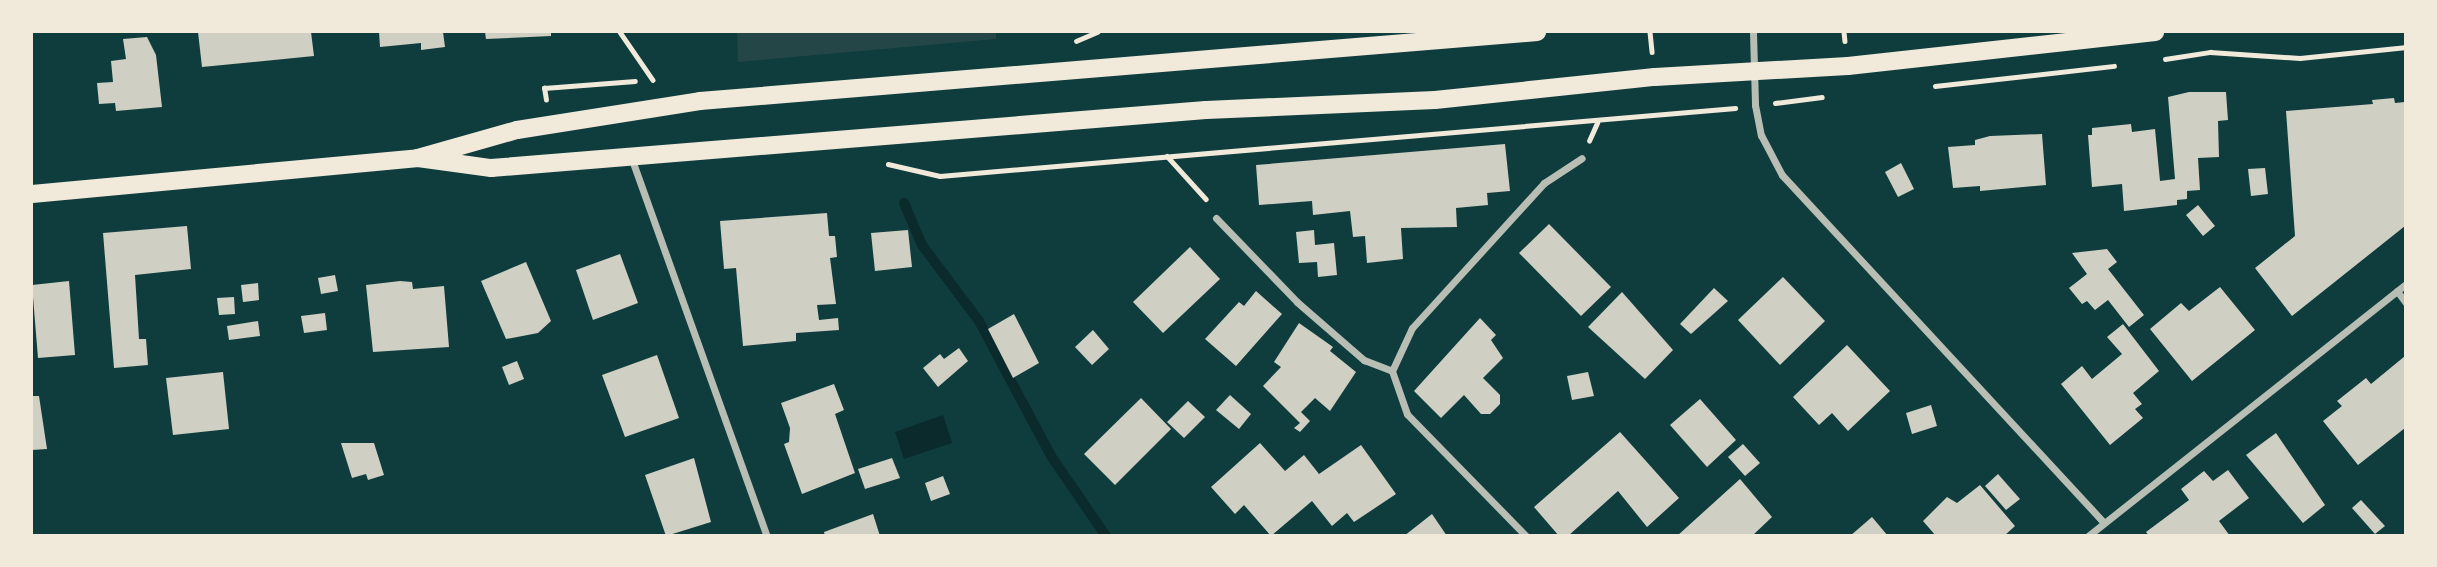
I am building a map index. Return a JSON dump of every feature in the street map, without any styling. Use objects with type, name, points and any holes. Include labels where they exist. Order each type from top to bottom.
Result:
[{"type":"main road","points":[[32,194],[418,158],[517,130],[700,101],[1538,32]]},
{"type":"main road","points":[[418,158],[491,168],[1194,111],[1435,100],[1655,77],[1756,73],[2155,32]]},
{"type":"street","points":[[1753,32],[1761,135],[1782,175],[2104,523]]},
{"type":"street","points":[[631,156],[767,536]]},
{"type":"street","points":[[1526,536],[1407,414],[1392,371],[1412,328],[1544,183],[1582,158]]},
{"type":"street","points":[[1216,219],[1306,310],[1364,360],[1392,371]]},
{"type":"street","points":[[2088,536],[2406,284]]},
{"type":"street","points":[[2397,291],[2406,303]]},
{"type":"path","points":[[544,88],[653,80],[620,32]]},
{"type":"path","points":[[2154,60],[2210,52],[2300,58],[2406,47]]},
{"type":"path","points":[[1933,87],[2127,65]]},
{"type":"path","points":[[886,163],[940,176],[1571,119],[1597,123],[1685,113]]},
{"type":"path","points":[[1166,156],[1215,208],[1216,219]]},
{"type":"shaded area","points":[[737,32],[996,32],[996,39],[738,62]]},
{"type":"shaded area","points":[[943,415],[952,443],[904,459],[895,432]]},
{"type":"building","points":[[198,32],[311,32],[314,56],[202,67]]},
{"type":"building","points":[[379,32],[443,32],[445,47],[421,50],[421,43],[380,47]]},
{"type":"building","points":[[485,32],[551,32],[551,36],[486,39]]},
{"type":"building","points":[[147,37],[156,55],[162,107],[116,111],[115,103],[99,104],[97,83],[113,82],[111,61],[126,59],[123,39]]},
{"type":"building","points":[[2189,92],[2226,92],[2228,120],[2218,121],[2219,157],[2198,158],[2200,190],[2187,191],[2187,199],[2177,200],[2177,205],[2124,211],[2122,184],[2092,187],[2088,135],[2092,135],[2092,128],[2131,124],[2132,132],[2155,129],[2160,181],[2175,179],[2168,97]]},
{"type":"building","points":[[2394,98],[2395,103],[2405,102],[2405,226],[2292,316],[2255,268],[2295,236],[2286,111],[2373,104],[2372,100]]},
{"type":"building","points":[[2042,134],[2046,185],[1980,191],[1980,186],[1953,188],[1948,147],[1975,145],[1975,140],[1990,136]]},
{"type":"building","points":[[1505,144],[1510,191],[1487,193],[1488,205],[1456,208],[1457,227],[1401,228],[1403,259],[1367,263],[1365,236],[1353,237],[1350,211],[1313,215],[1312,201],[1259,205],[1256,165]]},
{"type":"building","points":[[1901,163],[1914,189],[1898,197],[1885,172]]},
{"type":"building","points":[[2265,168],[2268,194],[2251,196],[2248,169]]},
{"type":"building","points":[[2198,205],[2215,226],[2203,236],[2186,215]]},
{"type":"building","points":[[827,213],[829,236],[835,236],[837,257],[830,258],[836,304],[817,305],[819,320],[838,318],[839,330],[796,333],[796,341],[743,346],[736,268],[724,269],[720,221]]},
{"type":"building","points":[[1549,224],[1611,287],[1581,316],[1519,253]]},
{"type":"building","points":[[187,226],[191,269],[135,275],[139,339],[146,339],[148,365],[114,368],[103,233]]},
{"type":"building","points":[[908,230],[912,267],[875,271],[871,233]]},
{"type":"building","points":[[1314,230],[1315,245],[1334,243],[1337,275],[1318,277],[1317,262],[1299,263],[1296,232]]},
{"type":"building","points":[[1190,247],[1220,279],[1163,333],[1133,302]]},
{"type":"building","points":[[2107,249],[2117,262],[2108,269],[2144,315],[2129,327],[2108,300],[2095,310],[2087,301],[2082,304],[2069,288],[2087,274],[2072,253]]},
{"type":"building","points":[[620,254],[638,303],[593,320],[576,270]]},
{"type":"building","points":[[526,262],[551,321],[538,333],[506,339],[481,281]]},
{"type":"building","points":[[335,275],[338,291],[321,294],[318,278]]},
{"type":"building","points":[[1783,277],[1825,321],[1780,365],[1738,320]]},
{"type":"building","points":[[69,281],[75,355],[38,358],[32,285]]},
{"type":"building","points":[[412,282],[413,289],[444,286],[449,347],[373,352],[366,285]]},
{"type":"building","points":[[258,283],[259,300],[243,302],[241,285]]},
{"type":"building","points":[[2220,287],[2255,330],[2192,381],[2150,329],[2181,303],[2189,311]]},
{"type":"building","points":[[1714,288],[1728,301],[1691,334],[1680,324]]},
{"type":"building","points":[[1256,291],[1282,314],[1236,366],[1205,339],[1239,302],[1244,306]]},
{"type":"building","points":[[1622,292],[1673,350],[1645,379],[1588,327]]},
{"type":"building","points":[[234,297],[235,314],[219,315],[217,298]]},
{"type":"building","points":[[325,313],[327,330],[304,333],[301,316]]},
{"type":"building","points":[[1014,314],[1039,363],[1013,378],[988,329]]},
{"type":"building","points":[[1480,318],[1496,335],[1491,340],[1503,358],[1483,378],[1500,395],[1500,404],[1490,414],[1481,414],[1464,395],[1441,418],[1414,391]]},
{"type":"building","points":[[258,321],[260,336],[229,340],[227,326]]},
{"type":"building","points":[[1299,323],[1333,347],[1330,351],[1356,372],[1330,411],[1315,398],[1301,412],[1310,421],[1300,432],[1294,428],[1300,423],[1263,386],[1281,367],[1274,362]]},
{"type":"building","points":[[2123,324],[2159,371],[2133,393],[2142,404],[2135,409],[2143,418],[2110,445],[2061,384],[2082,366],[2092,379],[2122,354],[2107,337]]},
{"type":"building","points":[[1093,330],[1109,349],[1092,365],[1075,347]]},
{"type":"building","points":[[1847,345],[1890,391],[1848,431],[1832,413],[1819,425],[1793,397]]},
{"type":"building","points":[[959,348],[968,361],[938,387],[923,368],[940,354],[944,359]]},
{"type":"building","points":[[657,355],[679,418],[625,437],[602,375]]},
{"type":"building","points":[[2405,356],[2405,428],[2358,465],[2323,421],[2342,406],[2337,401],[2366,378],[2371,384]]},
{"type":"building","points":[[517,361],[524,379],[509,385],[502,367]]},
{"type":"building","points":[[223,372],[229,429],[173,435],[166,378]]},
{"type":"building","points":[[1588,372],[1594,396],[1572,400],[1567,376]]},
{"type":"building","points":[[834,384],[844,410],[835,414],[855,473],[802,494],[784,444],[789,442],[790,428],[781,403]]},
{"type":"building","points":[[1230,395],[1251,414],[1239,429],[1216,410]]},
{"type":"building","points":[[32,396],[39,396],[47,449],[32,450]]},
{"type":"building","points":[[1141,398],[1171,429],[1115,485],[1084,454]]},
{"type":"building","points":[[1700,399],[1736,440],[1707,467],[1670,425]]},
{"type":"building","points":[[1188,401],[1205,417],[1184,438],[1167,422]]},
{"type":"building","points":[[1931,405],[1937,426],[1912,434],[1906,413]]},
{"type":"building","points":[[1620,432],[1679,498],[1647,527],[1618,491],[1568,536],[1559,536],[1534,507]]},
{"type":"building","points":[[2276,433],[2325,505],[2303,523],[2246,455]]},
{"type":"building","points":[[341,443],[374,443],[384,475],[368,480],[366,474],[352,478]]},
{"type":"building","points":[[1260,443],[1285,471],[1304,455],[1319,474],[1361,445],[1396,494],[1354,522],[1347,513],[1332,526],[1312,501],[1271,536],[1244,505],[1235,514],[1211,487]]},
{"type":"building","points":[[1743,444],[1760,463],[1745,476],[1728,457]]},
{"type":"building","points":[[694,458],[711,522],[666,536],[645,475]]},
{"type":"building","points":[[892,458],[900,478],[865,489],[858,469]]},
{"type":"building","points":[[2228,470],[2249,498],[2219,521],[2230,536],[2149,536],[2146,532],[2189,500],[2181,489],[2204,471],[2213,481]]},
{"type":"building","points":[[1998,474],[2020,499],[2006,510],[1985,486]]},
{"type":"building","points":[[943,476],[950,494],[931,501],[925,483]]},
{"type":"building","points":[[1740,479],[1772,517],[1752,536],[1677,536]]},
{"type":"building","points":[[1980,485],[2015,526],[2004,536],[1936,536],[1923,521],[1947,497],[1957,503]]},
{"type":"building","points":[[2361,500],[2385,526],[2375,534],[2352,508]]},
{"type":"building","points":[[873,514],[880,536],[825,536],[824,532]]},
{"type":"building","points":[[1432,514],[1447,536],[1404,536]]},
{"type":"building","points":[[1872,517],[1888,536],[1850,536]]},
{"type":"waterway","points":[[904,203],[922,245],[979,321],[1051,456],[1106,536]]}]
